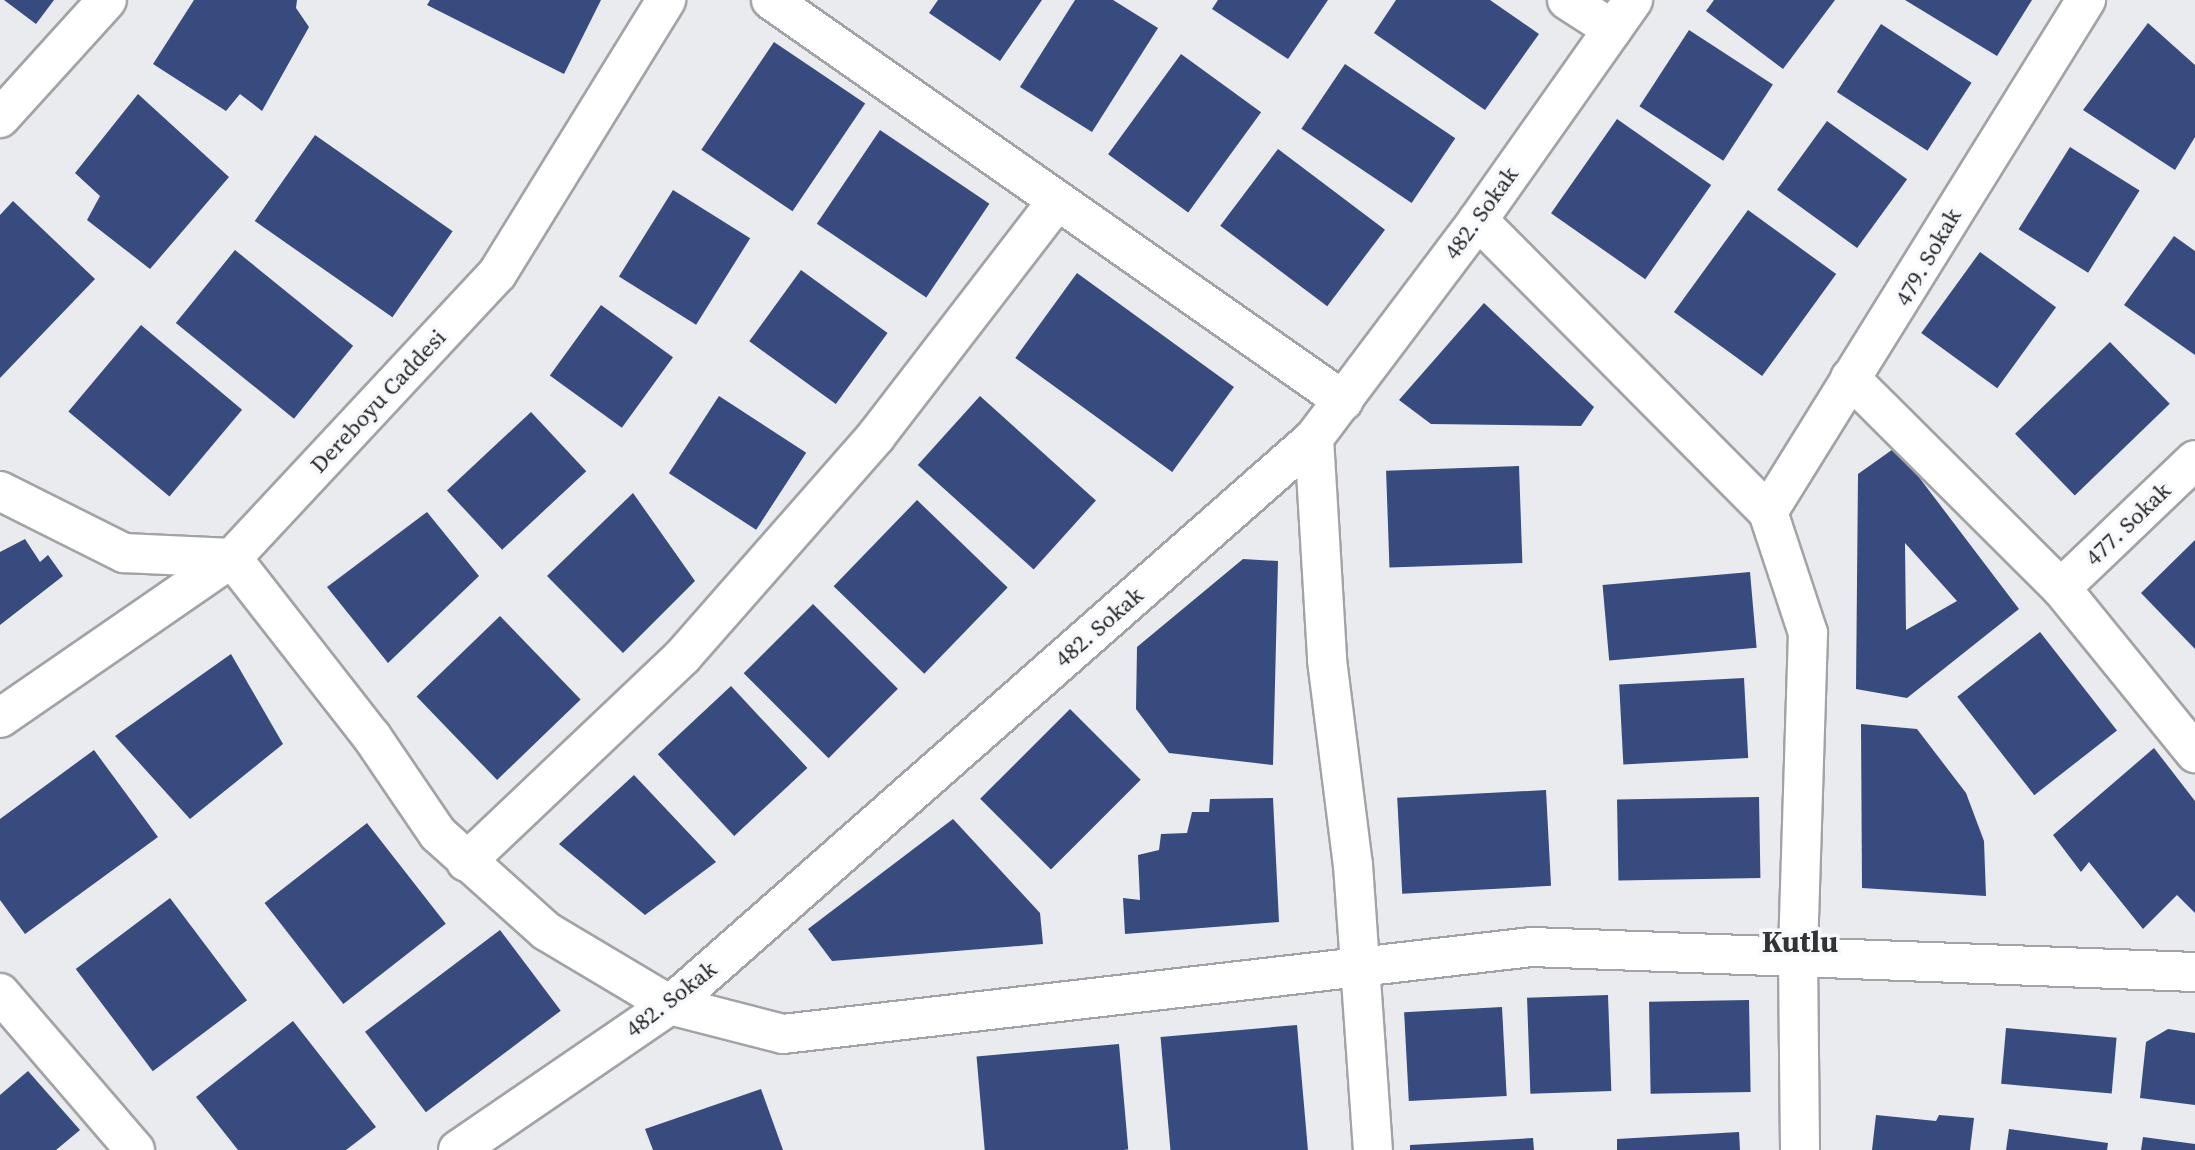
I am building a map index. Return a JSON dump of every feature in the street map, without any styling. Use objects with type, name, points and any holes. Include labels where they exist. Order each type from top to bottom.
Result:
[{"type":"street","points":[[0,118],[107,0]]},
{"type":"street","name":"Dereboyu Caddesi","points":[[0,718],[232,558],[497,274],[666,0]]},
{"type":"street","points":[[771,0],[1344,401]]},
{"type":"street","points":[[1567,0],[1622,15]]},
{"type":"street","name":"479. Sokak","points":[[1768,512],[1850,378],[1901,304],[2086,0]]},
{"type":"street","name":"482. Sokak","points":[[458,1150],[670,1005],[1314,438],[1478,220],[1622,15]]},
{"type":"street","points":[[466,862],[692,646],[876,436],[1057,201]]},
{"type":"street","points":[[1478,220],[1768,512],[1808,633],[1798,957],[1800,1150]]},
{"type":"street","points":[[1850,378],[2061,588],[2195,753]]},
{"type":"street","points":[[1314,438],[1327,660],[1353,865],[1373,1150]]},
{"type":"street","name":"477. Sokak","points":[[2061,588],[2195,460]]},
{"type":"street","points":[[0,491],[124,553],[232,558],[372,737],[439,834],[466,862],[546,931],[670,1005],[783,1034],[1532,947],[2195,972]]},
{"type":"street","points":[[0,993],[135,1150]]},
{"type":"building","points":[[4,0],[54,0],[36,24]]},
{"type":"building","points":[[194,0],[297,0],[296,8],[309,27],[262,111],[240,94],[226,111],[153,64]]},
{"type":"building","points":[[430,0],[601,0],[564,74],[427,5]]},
{"type":"building","points":[[938,0],[1042,0],[1000,61],[929,13]]},
{"type":"building","points":[[1075,0],[1113,0],[1158,28],[1092,132],[1020,87]]},
{"type":"building","points":[[1218,0],[1328,0],[1288,59],[1212,9]]},
{"type":"building","points":[[1396,0],[1490,0],[1539,34],[1485,110],[1374,33]]},
{"type":"building","points":[[1714,0],[1835,0],[1783,69],[1706,11]]},
{"type":"building","points":[[1905,0],[2032,0],[1997,56]]},
{"type":"building","points":[[2148,23],[2195,65],[2195,137],[2175,170],[2083,110]]},
{"type":"building","points":[[1881,24],[1972,83],[1927,151],[1837,92]]},
{"type":"building","points":[[1689,30],[1773,84],[1723,161],[1639,106]]},
{"type":"building","points":[[774,42],[865,104],[792,211],[701,150]]},
{"type":"building","points":[[1181,54],[1261,112],[1188,213],[1108,154]]},
{"type":"building","points":[[1345,64],[1455,138],[1412,203],[1301,129]]},
{"type":"building","points":[[138,94],[229,177],[150,269],[87,220],[100,196],[75,173]]},
{"type":"building","points":[[1617,119],[1711,185],[1645,279],[1551,213]]},
{"type":"building","points":[[1827,121],[1907,179],[1857,248],[1777,190]]},
{"type":"building","points":[[880,130],[989,204],[926,297],[817,224]]},
{"type":"building","points":[[315,135],[453,231],[392,317],[255,221]]},
{"type":"building","points":[[2070,147],[2140,190],[2088,273],[2019,229]]},
{"type":"building","points":[[1278,149],[1385,230],[1327,306],[1220,226]]},
{"type":"building","points":[[673,190],[750,238],[696,325],[619,277]]},
{"type":"building","points":[[13,201],[95,279],[0,378],[0,215]]},
{"type":"building","points":[[1748,210],[1836,274],[1762,376],[1674,312]]},
{"type":"building","points":[[2174,236],[2195,251],[2195,355],[2124,305]]},
{"type":"building","points":[[235,250],[353,346],[294,419],[176,323]]},
{"type":"building","points":[[1980,252],[2056,307],[1997,388],[1921,333]]},
{"type":"building","points":[[801,270],[888,333],[836,404],[749,341]]},
{"type":"building","points":[[1077,273],[1234,387],[1172,472],[1015,358]]},
{"type":"building","points":[[1484,303],[1594,407],[1581,426],[1431,424],[1399,400]]},
{"type":"building","points":[[601,305],[673,357],[622,428],[550,375]]},
{"type":"building","points":[[141,325],[242,410],[169,496],[68,412]]},
{"type":"building","points":[[2110,342],[2170,404],[2075,496],[2015,434]]},
{"type":"building","points":[[719,396],[806,453],[756,530],[669,473]]},
{"type":"building","points":[[980,396],[1096,500],[1034,569],[918,465]]},
{"type":"building","points":[[531,412],[586,471],[502,550],[447,490]]},
{"type":"building","points":[[1896,447],[2019,609],[1907,698],[1856,689],[1858,474]],"holes":[[[1905,543],[1957,601],[1906,630]]]},
{"type":"building","points":[[1519,466],[1522,563],[1389,568],[1386,471]]},
{"type":"building","points":[[633,493],[695,581],[623,653],[547,576]]},
{"type":"building","points":[[917,500],[1008,588],[924,674],[834,586]]},
{"type":"building","points":[[427,512],[479,576],[388,663],[327,587]]},
{"type":"building","points":[[25,539],[40,562],[48,555],[63,576],[0,625],[0,552]]},
{"type":"building","points":[[2195,540],[2195,649],[2141,593]]},
{"type":"building","points":[[1243,559],[1278,561],[1273,765],[1169,753],[1136,709],[1137,647]]},
{"type":"building","points":[[1750,572],[1757,648],[1609,661],[1603,585]]},
{"type":"building","points":[[813,604],[898,689],[829,758],[744,673]]},
{"type":"building","points":[[500,616],[581,699],[497,780],[417,697]]},
{"type":"building","points":[[2040,632],[2117,731],[2034,795],[1957,697]]},
{"type":"building","points":[[231,654],[283,744],[190,819],[115,736]]},
{"type":"building","points":[[1744,678],[1748,758],[1623,764],[1619,685]]},
{"type":"building","points":[[731,686],[807,768],[734,836],[658,754]]},
{"type":"building","points":[[1070,709],[1141,780],[1051,870],[980,799]]},
{"type":"building","points":[[1861,724],[1917,729],[1966,793],[1984,841],[1986,896],[1862,888]]},
{"type":"building","points":[[2154,748],[2195,801],[2195,913],[2177,895],[2143,929],[2089,862],[2081,872],[2053,835]]},
{"type":"building","points":[[94,750],[158,837],[25,934],[0,900],[0,819]]},
{"type":"building","points":[[634,775],[716,862],[645,915],[559,844]]},
{"type":"building","points":[[1546,790],[1551,886],[1402,894],[1397,798]]},
{"type":"building","points":[[1759,797],[1760,878],[1618,880],[1617,799]]},
{"type":"building","points":[[1273,798],[1279,922],[1125,934],[1123,898],[1140,900],[1138,855],[1159,850],[1161,834],[1187,833],[1192,812],[1209,812],[1210,799]]},
{"type":"building","points":[[953,819],[1040,913],[1043,944],[832,961],[808,929]]},
{"type":"building","points":[[367,823],[446,924],[343,1004],[265,903]]},
{"type":"building","points":[[170,898],[247,1000],[153,1071],[76,969]]},
{"type":"building","points":[[500,930],[561,1011],[426,1112],[365,1032]]},
{"type":"building","points":[[1608,995],[1611,1091],[1530,1094],[1527,998]]},
{"type":"building","points":[[1749,1000],[1751,1092],[1651,1094],[1649,1002]]},
{"type":"building","points":[[1502,1007],[1507,1096],[1409,1101],[1404,1012]]},
{"type":"building","points":[[293,1021],[376,1127],[346,1150],[238,1150],[196,1097]]},
{"type":"building","points":[[1297,1025],[1308,1150],[1170,1150],[1161,1037]]},
{"type":"building","points":[[2006,1028],[2117,1038],[2112,1093],[2001,1084]]},
{"type":"building","points":[[2168,1029],[2195,1033],[2195,1105],[2140,1098],[2146,1042]]},
{"type":"building","points":[[1119,1044],[1128,1150],[985,1150],[977,1056]]},
{"type":"building","points":[[28,1071],[80,1130],[56,1150],[0,1150],[0,1095]]},
{"type":"building","points":[[761,1089],[783,1150],[653,1150],[645,1129]]},
{"type":"building","points":[[1876,1115],[1936,1121],[1939,1115],[1974,1118],[1970,1150],[1872,1150]]},
{"type":"building","points":[[2009,1129],[2108,1143],[2107,1150],[2006,1150]]},
{"type":"building","points":[[1739,1132],[1740,1150],[1617,1150],[1617,1139]]},
{"type":"building","points":[[2143,1137],[2195,1144],[2195,1150],[2141,1150]]},
{"type":"building","points":[[1533,1138],[1534,1150],[1410,1150],[1410,1145]]},
{"type":"district","name":"Kutlu","points":[[1800,942]]}]
